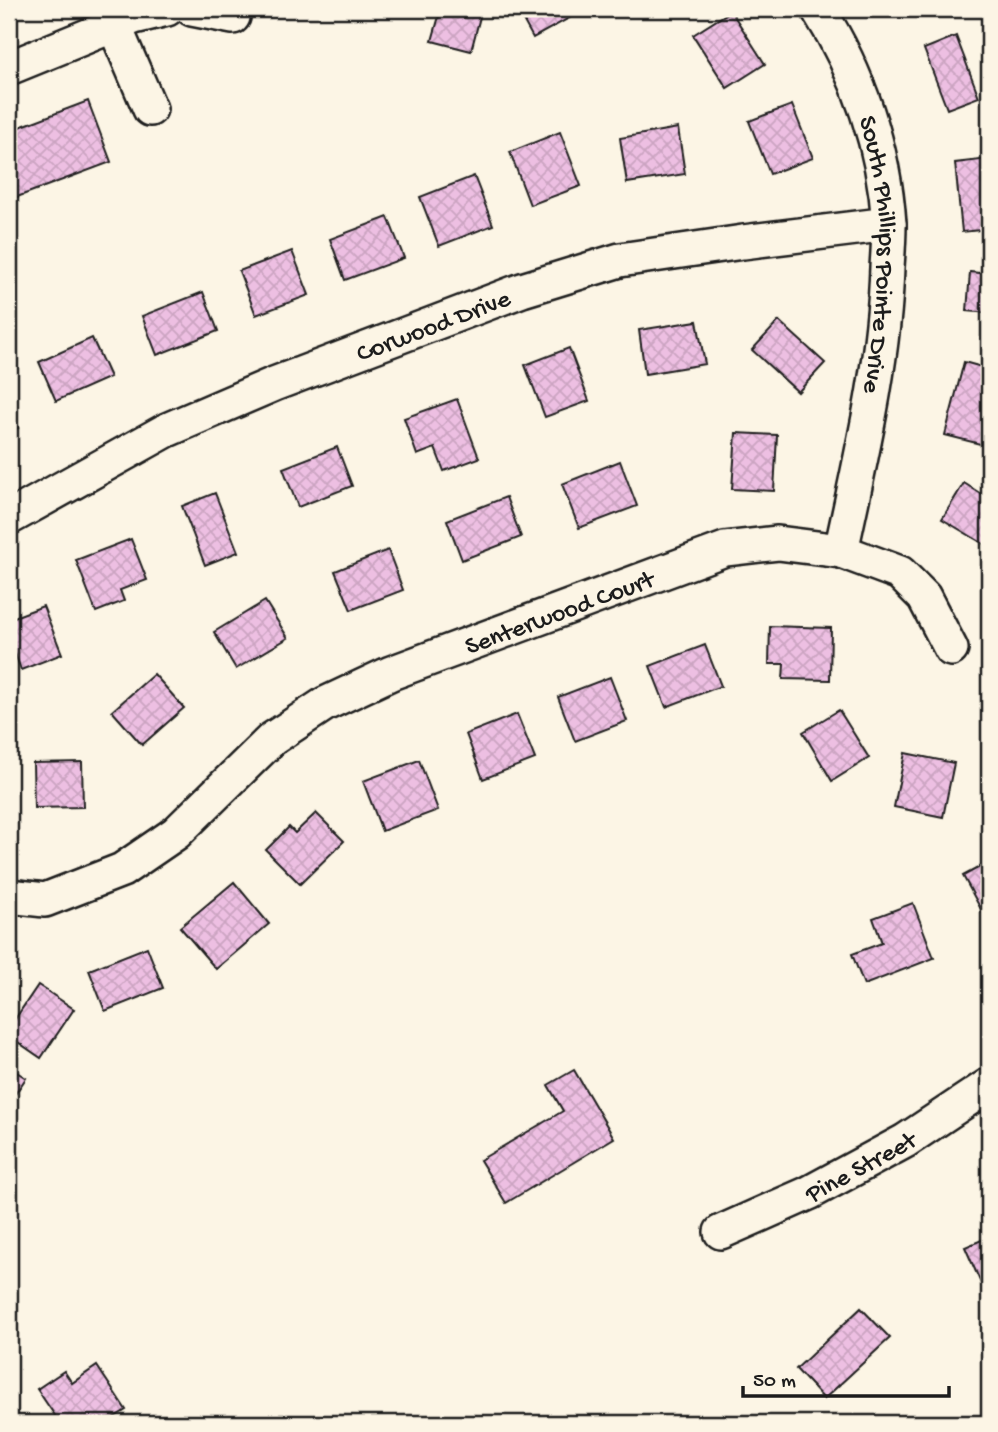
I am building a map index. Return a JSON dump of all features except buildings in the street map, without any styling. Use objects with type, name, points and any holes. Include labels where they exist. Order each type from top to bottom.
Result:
[{"type":"street","points":[[9,68],[114,25],[167,9]]},
{"type":"street","points":[[192,9],[233,17]]},
{"type":"street","name":"South Phillips Pointe Drive","points":[[818,9],[848,62],[874,132],[889,224],[886,316],[841,551]]},
{"type":"street","points":[[114,25],[150,109]]},
{"type":"street","name":"Corwood Drive","points":[[9,518],[167,430],[274,384],[522,290],[620,260],[889,224]]},
{"type":"street","name":"Senterwood Court","points":[[9,896],[45,900],[122,870],[176,833],[272,740],[325,704],[391,673],[725,549],[778,543],[841,551],[900,573],[924,597],[951,649]]},
{"type":"street","name":"Pine Street","points":[[721,1232],[809,1193],[905,1141],[989,1084]]}]
